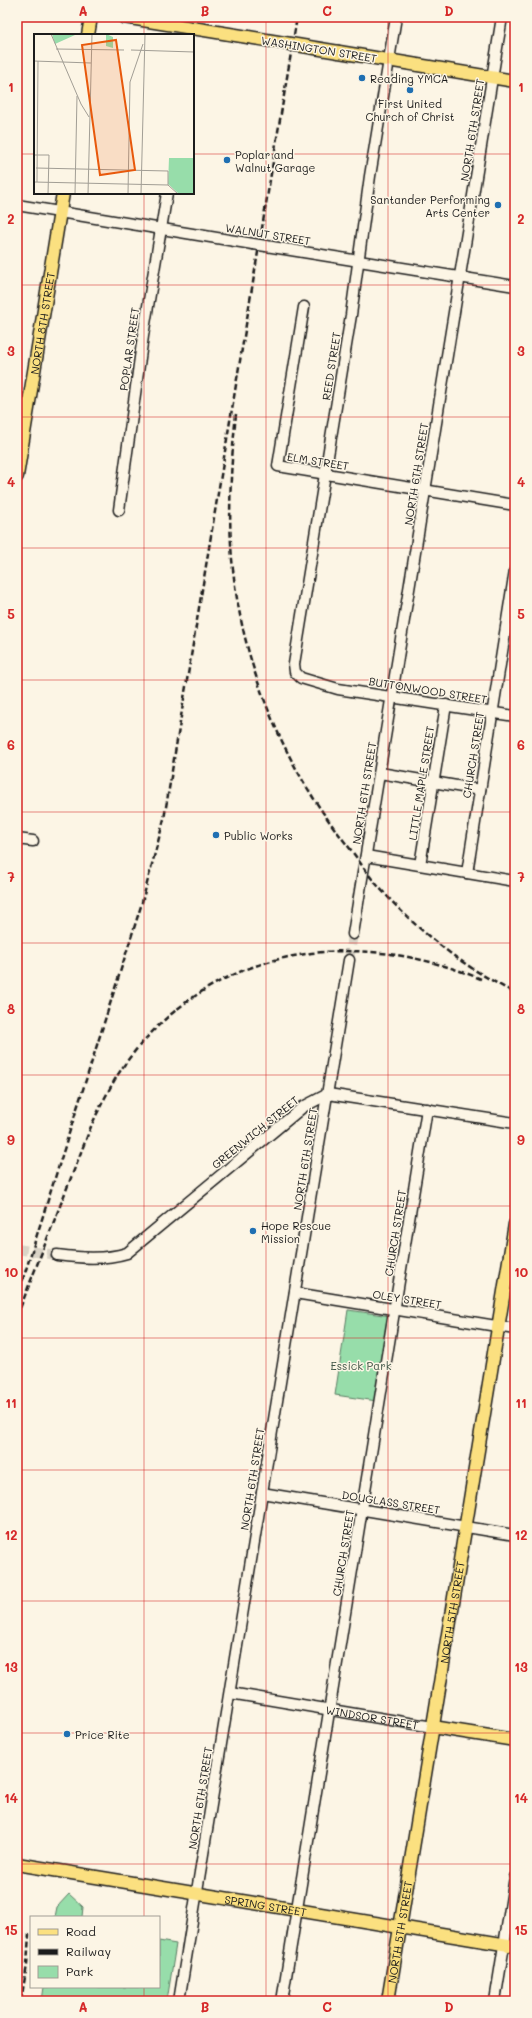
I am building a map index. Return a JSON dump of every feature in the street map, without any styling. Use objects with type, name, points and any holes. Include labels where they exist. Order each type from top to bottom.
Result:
[{"type":"main road","points":[[88,34],[91,17]]},
{"type":"main road","name":"WASHINGTON STREET","points":[[124,17],[193,32],[248,37],[515,81]]},
{"type":"main road","name":"NORTH 8TH STREET","points":[[17,476],[22,414],[63,194]]},
{"type":"main road","name":"NORTH 5TH STREET","points":[[388,2001],[515,1224]]},
{"type":"main road","name":"WINDSOR STREET","points":[[433,1727],[515,1740]]},
{"type":"main road","name":"SPRING STREET","points":[[17,1864],[509,1945]]},
{"type":"street","name":"REED STREET","points":[[338,689],[301,678],[295,672],[294,664],[326,474],[359,261],[370,176],[396,17]]},
{"type":"street","name":"NORTH 6TH STREET","points":[[353,934],[502,17]]},
{"type":"street","name":"POPLAR STREET","points":[[119,510],[143,336],[167,194]]},
{"type":"street","name":"WALNUT STREET","points":[[17,205],[515,286]]},
{"type":"street","name":"ELM STREET","points":[[304,306],[278,466],[515,505]]},
{"type":"street","name":"CHURCH STREET","points":[[467,873],[515,570]]},
{"type":"street","name":"BUTTONWOOD STREET","points":[[338,689],[392,696],[515,716]]},
{"type":"street","name":"LITTLE MAPLE STREET","points":[[420,865],[446,705]]},
{"type":"street","points":[[380,773],[480,790]]},
{"type":"street","points":[[17,838],[33,841]]},
{"type":"street","points":[[366,856],[515,881]]},
{"type":"street","name":"NORTH 6TH STREET","points":[[179,2001],[349,960]]},
{"type":"street","points":[[328,1094],[515,1123]]},
{"type":"street","name":"GREENWICH STREET","points":[[57,1255],[94,1258],[115,1257],[127,1253],[303,1107],[328,1094]]},
{"type":"street","name":"CHURCH STREET","points":[[282,2001],[427,1109]]},
{"type":"street","name":"OLEY STREET","points":[[295,1292],[515,1329]]},
{"type":"street","name":"DOUGLASS STREET","points":[[262,1493],[515,1535]]},
{"type":"street","name":"WINDSOR STREET","points":[[230,1693],[433,1727]]},
{"type":"street","points":[[495,2001],[509,1945],[515,1877]]},
{"type":"green space","name":"Essick Park","points":[[348,1310],[390,1316],[377,1401],[335,1395]]},
{"type":"green space","points":[[69,1894],[83,1907],[82,1916],[55,1916],[57,1907]]},
{"type":"green space","points":[[160,1941],[176,1944],[167,2001],[42,2001],[44,1988],[160,1988]]},
{"type":"tunnel","points":[[349,960],[353,934]]},
{"type":"tunnel","points":[[17,1249],[57,1255]]},
{"type":"railway","points":[[17,1298],[141,906],[164,819],[297,17]]},
{"type":"railway","points":[[236,414],[231,468],[230,505],[232,559],[236,590],[248,651],[269,711],[281,739],[295,767],[320,809],[378,886],[408,918],[441,946],[477,971],[515,993]]},
{"type":"railway","points":[[17,1316],[92,1124],[115,1080],[131,1056],[166,1019],[205,990],[247,969],[291,956],[338,951],[385,953],[433,963],[481,979]]},
{"type":"railway","points":[[21,2001],[27,1965],[29,1934]]},
{"type":"place","name":"Reading YMCA","points":[[362,78]]},
{"type":"place","name":"First United Church of Christ","points":[[410,90]]},
{"type":"place","name":"Poplar and Walnut Garage","points":[[227,160]]},
{"type":"place","name":"Santander Performing Arts Center","points":[[498,205]]},
{"type":"place","name":"Public Works","points":[[216,835]]},
{"type":"place","name":"Hope Rescue Mission","points":[[253,1231]]},
{"type":"place","name":"Price Rite","points":[[67,1734]]}]
